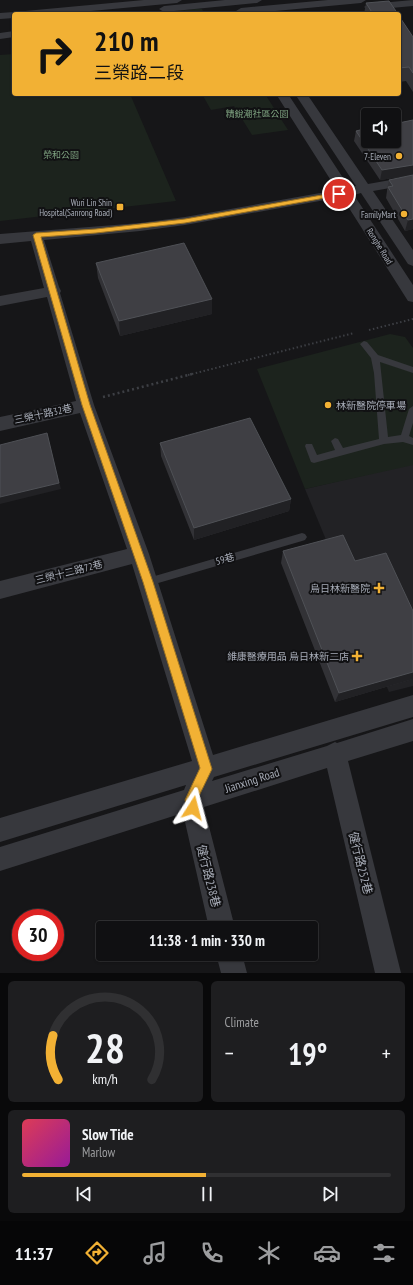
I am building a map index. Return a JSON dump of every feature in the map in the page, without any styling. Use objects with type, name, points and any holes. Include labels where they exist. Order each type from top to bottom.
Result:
[{"type":"street","points":[[47,12],[177,0]]},
{"type":"street","points":[[244,7],[257,0]]},
{"type":"street","points":[[133,12],[226,5],[244,7],[361,0]]},
{"type":"street","points":[[317,12],[413,3]]},
{"type":"street","points":[[217,12],[226,5]]},
{"type":"street","points":[[0,16],[12,15]]},
{"type":"street","points":[[0,24],[12,23]]},
{"type":"street","points":[[0,36],[12,34]]},
{"type":"street","points":[[0,44],[12,42]]},
{"type":"street","name":"Ronghe Road","points":[[283,96],[347,192],[413,297]]},
{"type":"street","name":"Ronghe Road","points":[[302,96],[413,261]]},
{"type":"street","points":[[0,239],[96,231],[185,221],[413,180]]},
{"type":"street","points":[[36,235],[54,291],[86,403],[148,582],[206,769],[191,800]]},
{"type":"street","points":[[0,301],[54,291]]},
{"type":"street","name":"三榮十路32巷","points":[[0,424],[86,403]]},
{"type":"street","name":"三榮十二路72巷","points":[[0,590],[138,554]]},
{"type":"street","points":[[0,830],[413,706]]},
{"type":"street","name":"Jianxing Road","points":[[0,859],[191,800],[335,753],[413,730]]},
{"type":"street","name":"健行路252巷","points":[[335,753],[388,973]]},
{"type":"street","name":"健行路238巷","points":[[191,800],[220,921]]},
{"type":"street","points":[[231,961],[234,973]]},
{"type":"lane","points":[[364,344],[375,357],[378,373],[384,441]]},
{"type":"lane","points":[[375,357],[413,370]]},
{"type":"lane","points":[[309,446],[314,459],[384,441],[409,440],[413,409]]},
{"type":"lane","points":[[335,441],[341,453]]},
{"type":"lane","name":"59巷","points":[[148,582],[302,537]]},
{"type":"path","points":[[363,331],[413,318]]},
{"type":"path","points":[[86,403],[355,333]]},
{"type":"shaded area","name":"烏日林新醫院","points":[[413,465],[413,686],[389,692],[305,489]]},
{"type":"green space","points":[[196,9],[202,9],[203,11],[196,12],[164,12]]},
{"type":"green space","name":"榮和公園","points":[[12,54],[12,96],[131,96],[176,201],[0,221],[0,55]]},
{"type":"green space","name":"精銳潮社區公園","points":[[203,96],[266,96],[288,130],[252,135],[234,106],[211,110]]},
{"type":"green space","points":[[390,334],[405,337],[413,348],[413,465],[305,489],[257,369]]},
{"type":"building","points":[[389,1],[397,12],[372,12],[366,3]]},
{"type":"building","points":[[401,19],[413,37],[413,73],[409,67],[401,68]]},
{"type":"building","points":[[413,120],[413,165],[382,170],[367,148],[401,148],[401,123]]},
{"type":"building","points":[[361,130],[361,138],[356,131]]},
{"type":"building","points":[[413,175],[413,219],[408,220],[388,187],[393,186],[389,180]]},
{"type":"building","points":[[184,243],[212,299],[119,321],[96,263]]},
{"type":"building","points":[[250,418],[291,499],[194,528],[160,443]]},
{"type":"building","points":[[47,433],[59,483],[0,497],[0,445]]},
{"type":"building","points":[[343,535],[355,561],[386,553],[413,611],[413,672],[339,693],[283,551]]},
{"type":"place","name":"7-Eleven","points":[[399,156]]},
{"type":"place","name":"Wuri Lin Shin Hospital(Sanrong Road)","points":[[120,207]]},
{"type":"place","name":"FamilyMart","points":[[404,214]]},
{"type":"place","name":"林新醫院停車場","points":[[328,405]]},
{"type":"place","name":"烏日林新醫院","points":[[379,588]]},
{"type":"place","name":"維康醫療用品 烏日林新二店","points":[[357,656]]},
{"type":"route","points":[[193,808],[191,800],[206,769],[148,582],[86,405],[54,291],[36,235],[140,227],[185,221],[339,194]]}]
